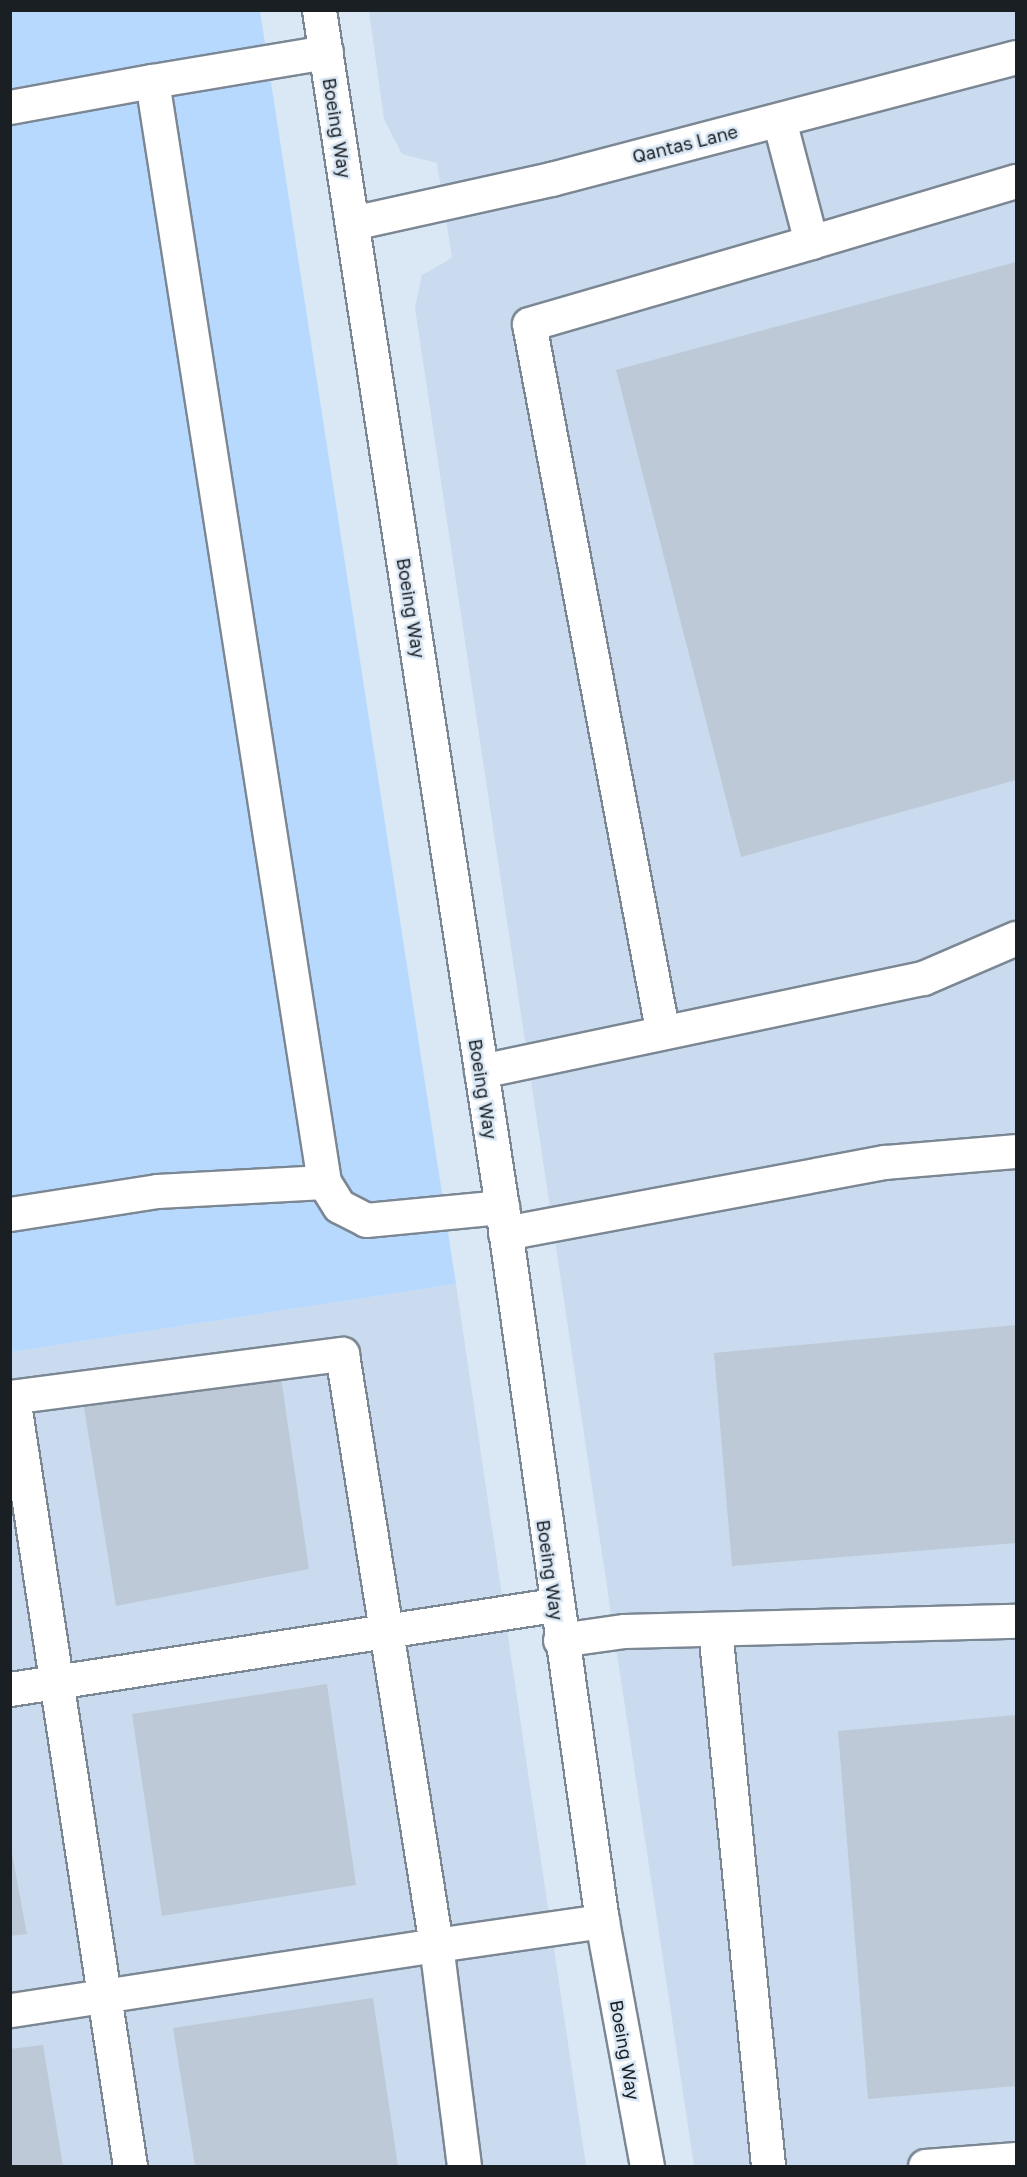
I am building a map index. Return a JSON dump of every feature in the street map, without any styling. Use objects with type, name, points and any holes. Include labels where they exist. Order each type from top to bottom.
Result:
[{"type":"street","name":"Boeing Way","points":[[319,10],[503,1220],[554,1605],[602,1922],[646,2166]]},
{"type":"street","points":[[10,107],[326,52]]},
{"type":"street","name":"Qantas Lane","points":[[352,223],[779,120],[1017,57]]},
{"type":"street","points":[[152,81],[324,1182],[339,1206],[366,1220],[503,1220],[885,1162],[1017,1151]]},
{"type":"street","points":[[779,120],[811,242]]},
{"type":"street","points":[[662,1029],[529,324],[1017,181]]},
{"type":"street","points":[[480,1071],[662,1029],[923,978],[1017,938]]},
{"type":"street","points":[[10,1214],[157,1191],[324,1182]]},
{"type":"street","points":[[130,2166],[58,1681],[11,1397],[342,1354],[436,1945],[464,2166]]},
{"type":"street","points":[[10,1689],[554,1605]]},
{"type":"street","points":[[560,1640],[624,1631],[1017,1622]]},
{"type":"street","points":[[715,1629],[768,2166]]},
{"type":"street","points":[[10,2010],[602,1922]]},
{"type":"street","points":[[925,2166],[1017,2159]]},
{"type":"shaded area","points":[[11,11],[260,11],[456,1284],[11,1352]]},
{"type":"shaded area","points":[[369,11],[1016,11],[1016,2166],[694,2166],[415,308],[422,275],[452,258],[437,163],[402,154],[384,119]]},
{"type":"shaded area","points":[[456,1284],[586,2166],[11,2166],[11,1352]]},
{"type":"building","points":[[1016,262],[1016,780],[741,857],[616,370]]},
{"type":"building","points":[[1016,1325],[1016,1543],[732,1566],[714,1353]]},
{"type":"building","points":[[280,1371],[309,1569],[116,1606],[83,1401]]},
{"type":"building","points":[[327,1684],[356,1885],[162,1916],[132,1714]]},
{"type":"building","points":[[1016,1715],[1016,2086],[868,2099],[838,1731]]},
{"type":"building","points":[[10,1843],[27,1934],[10,1936]]},
{"type":"building","points":[[373,1998],[398,2166],[195,2166],[173,2028]]},
{"type":"building","points":[[43,2045],[63,2166],[10,2166],[10,2049]]}]
